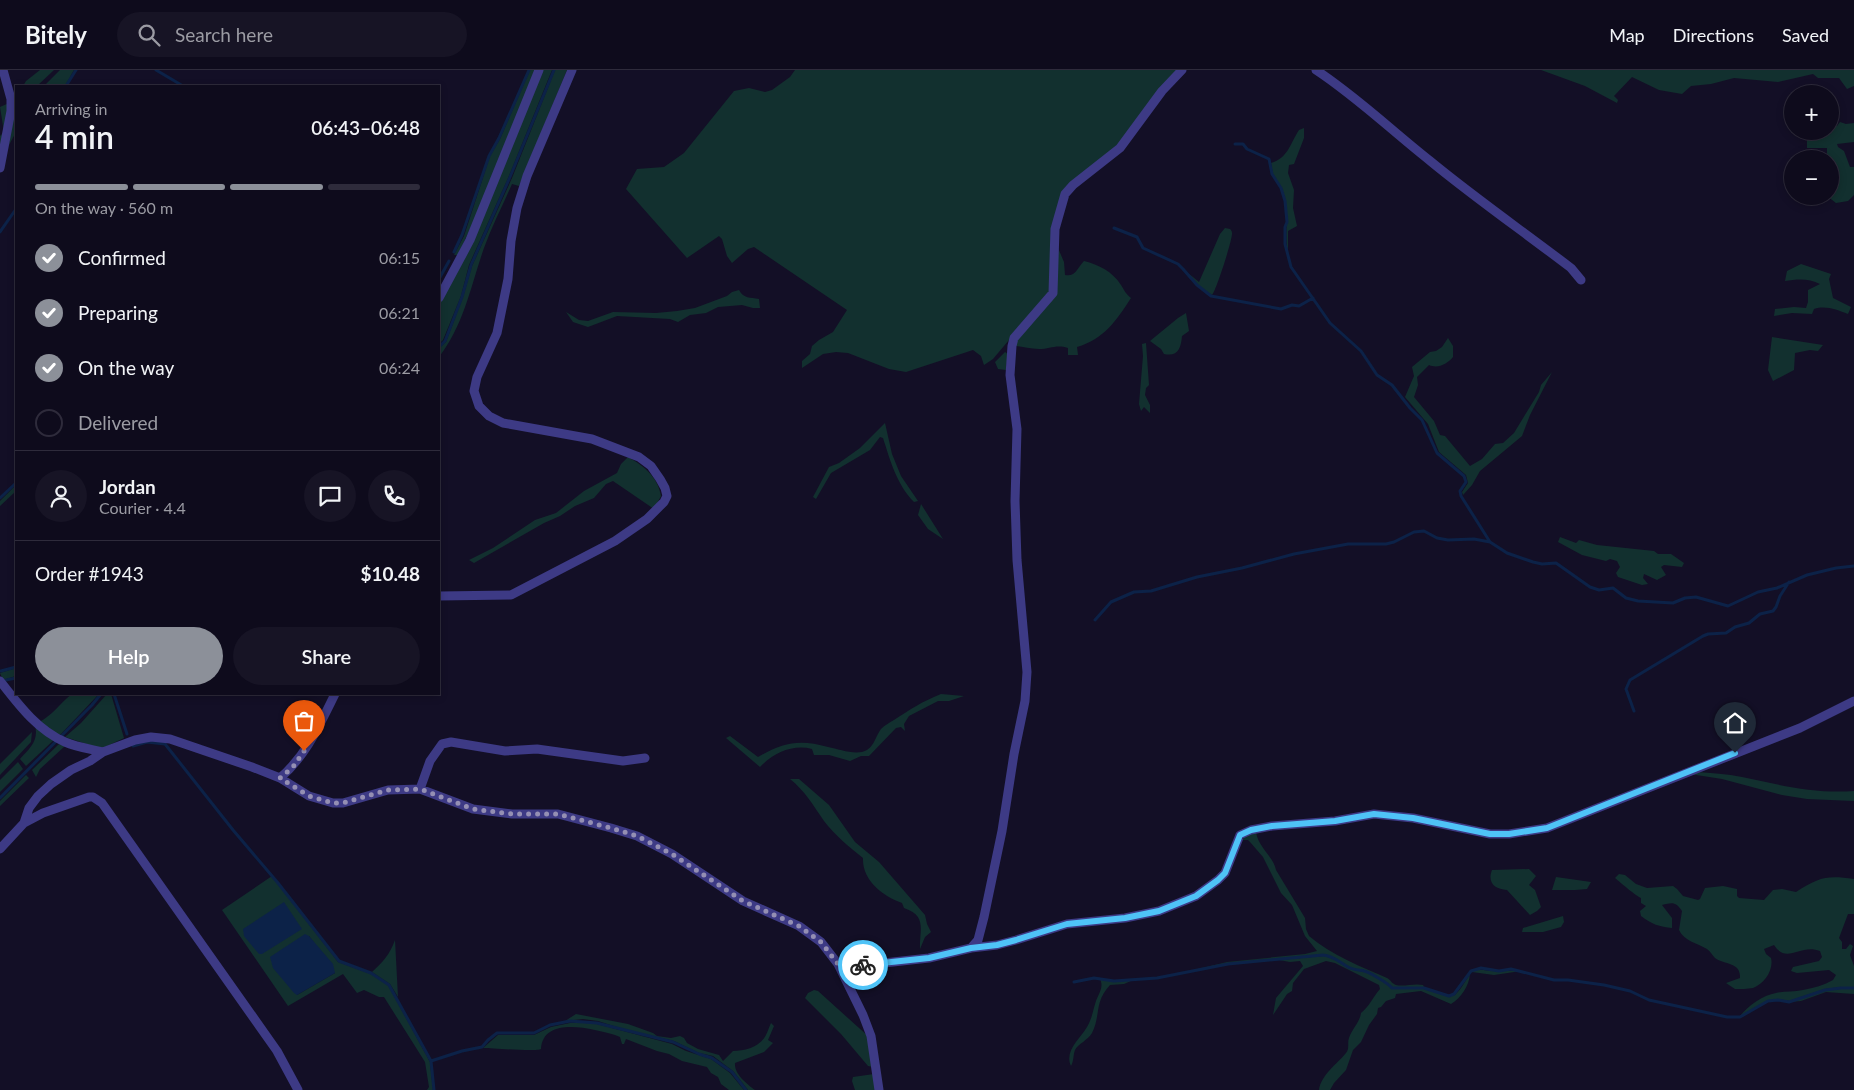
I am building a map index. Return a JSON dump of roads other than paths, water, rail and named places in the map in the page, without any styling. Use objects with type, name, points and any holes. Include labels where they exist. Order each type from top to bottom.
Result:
[{"type":"street","points":[[0,168],[11,111],[11,98],[3,70]]},
{"type":"street","points":[[440,296],[470,240],[539,70]]},
{"type":"street","points":[[440,596],[511,595],[615,541],[647,519],[664,502],[667,496],[665,488],[651,466],[639,457],[592,440],[503,423],[489,416],[479,406],[474,391],[477,377],[497,333],[508,279],[511,241],[517,208],[527,176],[572,70]]},
{"type":"street","points":[[971,948],[978,940],[1000,841],[1014,754],[1025,701],[1027,672],[1017,560],[1017,428],[1010,375],[1012,346],[1014,338],[1053,293],[1055,229],[1065,194],[1073,185],[1120,148],[1162,91],[1182,70]]},
{"type":"street","points":[[1316,70],[1364,105],[1449,177],[1571,268],[1582,280]]},
{"type":"street","points":[[0,681],[32,719],[52,736],[66,743],[103,752]]},
{"type":"street","points":[[280,778],[293,767],[314,736],[334,695]]},
{"type":"street","points":[[838,964],[849,966],[908,962],[971,948],[997,945],[1067,924],[1140,916],[1178,904],[1209,887],[1225,873],[1240,835],[1251,830],[1272,826],[1335,821],[1374,814],[1413,818],[1490,834],[1509,834],[1547,828],[1800,728],[1854,701]]},
{"type":"street","points":[[24,823],[29,808],[38,796],[71,770],[103,752],[135,740],[151,737],[170,739],[280,778],[309,796],[333,803],[343,803],[388,790],[420,789],[473,809],[512,814],[558,814],[637,836],[672,854],[743,901],[799,926],[821,942],[838,964],[863,1015],[871,1036],[879,1090]]},
{"type":"street","points":[[420,789],[430,761],[442,744],[451,742],[505,752],[536,749],[623,761],[645,758]]},
{"type":"street","points":[[0,849],[24,823],[43,813],[93,797],[102,803],[277,1051],[298,1090]]},
{"type":"water","points":[[284,902],[302,929],[262,954],[259,954],[244,936],[243,929]]},
{"type":"water","points":[[305,934],[309,936],[333,964],[335,973],[297,995],[273,968],[270,957]]},
{"type":"waterway","points":[[67,85],[76,70]]},
{"type":"waterway","points":[[156,70],[181,85]]},
{"type":"waterway","points":[[454,252],[462,235],[489,156],[529,70]]},
{"type":"waterway","points":[[440,346],[445,341],[462,297],[471,265],[554,70]]},
{"type":"waterway","points":[[1235,144],[1243,144],[1247,149],[1269,159],[1272,174],[1281,188],[1285,201],[1287,222],[1285,227],[1285,244],[1291,267],[1330,323],[1361,351],[1377,375],[1392,385],[1422,420],[1437,453],[1464,476],[1466,482],[1460,491],[1461,496],[1490,542],[1507,553],[1533,562],[1542,564],[1556,563],[1590,587],[1599,590],[1613,588],[1626,598],[1638,601],[1673,603],[1685,598],[1696,597],[1728,606],[1758,592],[1777,588],[1807,575],[1854,566]]},
{"type":"waterway","points":[[0,232],[15,210]]},
{"type":"waterway","points":[[1114,228],[1137,237],[1143,248],[1178,264],[1197,285],[1211,296],[1281,309],[1292,305],[1299,306],[1313,298]]},
{"type":"waterway","points":[[440,277],[449,261]]},
{"type":"waterway","points":[[0,498],[15,484]]},
{"type":"waterway","points":[[1095,620],[1111,602],[1134,592],[1151,591],[1197,577],[1242,568],[1294,554],[1348,544],[1386,544],[1414,532],[1424,531],[1437,538],[1448,540],[1474,539],[1490,542]]},
{"type":"waterway","points":[[1634,711],[1626,689],[1630,680],[1703,636],[1726,633],[1735,627],[1749,623],[1760,614],[1773,611],[1789,582]]},
{"type":"waterway","points":[[1,671],[15,667]]},
{"type":"waterway","points":[[6,680],[15,678]]},
{"type":"waterway","points":[[0,798],[100,695]]},
{"type":"waterway","points":[[114,695],[127,734]]},
{"type":"waterway","points":[[133,746],[147,742],[165,744],[339,961],[371,973],[389,985],[431,1061],[434,1090]]},
{"type":"waterway","points":[[1074,982],[1094,978],[1114,981],[1157,978],[1228,964],[1323,955],[1333,958],[1350,968],[1370,973],[1392,988],[1424,988],[1449,996],[1454,994],[1471,971],[1481,968],[1499,971],[1511,969],[1554,980],[1604,985],[1630,991],[1649,1000],[1727,1017],[1740,1017],[1768,1001],[1789,1002],[1825,990],[1854,988]]},
{"type":"waterway","points":[[431,1061],[482,1047],[497,1033],[534,1033],[550,1025],[570,1021],[597,1023],[673,1042],[712,1058],[732,1072],[746,1090]]}]
